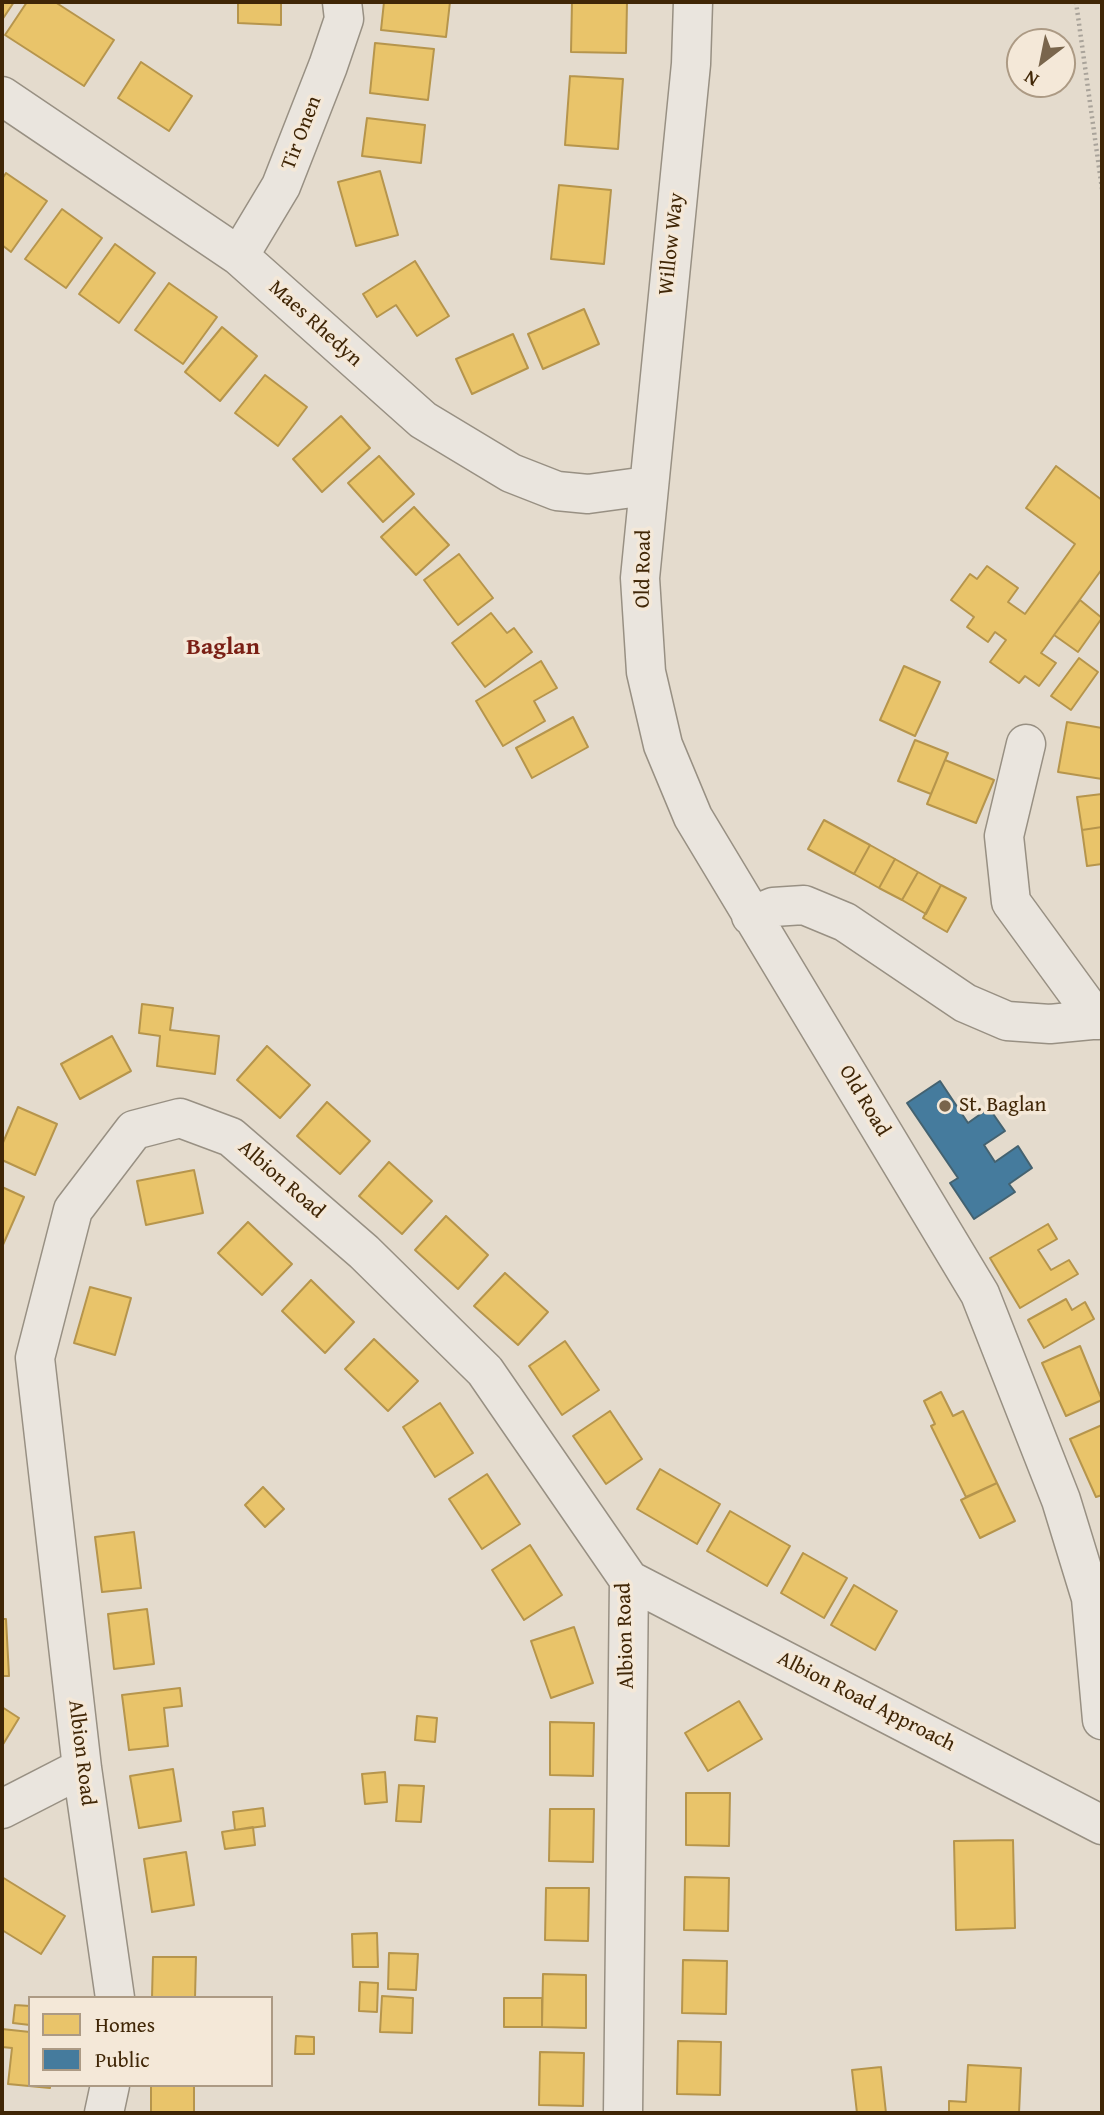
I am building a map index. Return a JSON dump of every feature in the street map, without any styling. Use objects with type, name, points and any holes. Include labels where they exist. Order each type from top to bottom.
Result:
[{"type":"street","name":"Tir Onen","points":[[239,256],[281,186],[344,19],[342,2]]},
{"type":"street","name":"Willow Way","points":[[647,486],[691,64],[693,2]]},
{"type":"street","name":"Maes Rhedyn","points":[[2,96],[239,256],[423,420],[511,473],[567,492],[588,494],[647,486]]},
{"type":"street","name":"Old Road","points":[[647,486],[639,578],[646,672],[663,745],[693,817],[980,1294],[1061,1500],[1091,1598],[1102,1720]]},
{"type":"street","points":[[1026,744],[1004,836],[1011,902],[1100,1019]]},
{"type":"street","points":[[751,916],[773,907],[804,905],[835,918],[965,1003],[1007,1021],[1050,1024],[1100,1019]]},
{"type":"street","name":"Albion Road","points":[[115,1996],[82,1768],[35,1358],[73,1210],[134,1130],[180,1118],[231,1137],[364,1252],[485,1371],[629,1580],[623,2113]]},
{"type":"street","name":"Albion Road Approach","points":[[629,1580],[1102,1825]]},
{"type":"street","points":[[2,1810],[82,1768]]},
{"type":"street","points":[[104,2113],[110,2087]]},
{"type":"path","points":[[1076,2],[1102,189]]},
{"type":"building: Homes","points":[[2,2],[14,2],[2,20]]},
{"type":"building: Homes","points":[[27,2],[55,2],[114,40],[84,86],[5,35]]},
{"type":"building: Homes","points":[[238,2],[281,2],[281,25],[238,23]]},
{"type":"building: Homes","points":[[384,2],[450,2],[446,37],[381,30]]},
{"type":"building: Homes","points":[[572,2],[627,2],[626,53],[571,52]]},
{"type":"building: Homes","points":[[375,43],[434,49],[428,100],[370,93]]},
{"type":"building: Homes","points":[[141,62],[192,96],[169,131],[118,98]]},
{"type":"building: Homes","points":[[570,76],[623,79],[618,149],[565,145]]},
{"type":"building: Homes","points":[[367,118],[425,125],[421,163],[362,156]]},
{"type":"building: Homes","points":[[380,171],[398,235],[356,246],[338,182]]},
{"type":"building: Homes","points":[[6,173],[47,201],[11,252],[2,245],[2,179]]},
{"type":"building: Homes","points":[[559,185],[611,190],[604,264],[551,259]]},
{"type":"building: Homes","points":[[62,209],[102,238],[66,288],[25,259]]},
{"type":"building: Homes","points":[[115,244],[155,273],[119,323],[79,294]]},
{"type":"building: Homes","points":[[415,261],[449,316],[417,336],[396,305],[377,317],[363,294]]},
{"type":"building: Homes","points":[[169,283],[217,317],[183,364],[135,330]]},
{"type":"building: Homes","points":[[584,309],[599,344],[543,369],[528,334]]},
{"type":"building: Homes","points":[[222,327],[257,356],[220,401],[185,372]]},
{"type":"building: Homes","points":[[513,334],[528,368],[472,394],[456,359]]},
{"type":"building: Homes","points":[[265,375],[307,407],[278,446],[235,413]]},
{"type":"building: Homes","points":[[341,416],[370,448],[322,492],[293,459]]},
{"type":"building: Homes","points":[[379,456],[414,494],[383,522],[348,483]]},
{"type":"building: Homes","points":[[1056,466],[1102,500],[1102,569],[1041,653],[1056,663],[1039,686],[1025,676],[1019,683],[990,662],[1006,640],[995,632],[988,642],[967,627],[974,617],[951,600],[970,574],[977,579],[987,566],[1018,588],[1008,602],[1025,614],[1075,544],[1026,508]]},
{"type":"building: Homes","points":[[414,507],[449,545],[416,575],[381,537]]},
{"type":"building: Homes","points":[[459,554],[493,598],[458,625],[424,580]]},
{"type":"building: Homes","points":[[1080,600],[1102,618],[1078,652],[1054,635]]},
{"type":"building: Homes","points":[[491,613],[507,633],[514,628],[532,652],[485,687],[452,643]]},
{"type":"building: Homes","points":[[1079,658],[1098,672],[1071,710],[1051,696]]},
{"type":"building: Homes","points":[[541,661],[557,688],[534,701],[545,721],[503,746],[476,701]]},
{"type":"building: Homes","points":[[904,666],[940,682],[915,736],[880,720]]},
{"type":"building: Homes","points":[[573,717],[588,747],[532,778],[516,748]]},
{"type":"building: Homes","points":[[1067,722],[1102,728],[1102,779],[1058,772]]},
{"type":"building: Homes","points":[[915,740],[948,753],[931,794],[898,781]]},
{"type":"building: Homes","points":[[945,760],[994,780],[976,823],[927,804]]},
{"type":"building: Homes","points":[[1102,794],[1102,827],[1082,830],[1077,797]]},
{"type":"building: Homes","points":[[824,820],[870,845],[854,874],[808,849]]},
{"type":"building: Homes","points":[[1102,827],[1102,864],[1087,866],[1082,830]]},
{"type":"building: Homes","points":[[870,845],[895,859],[879,888],[854,874]]},
{"type":"building: Homes","points":[[895,859],[918,872],[902,900],[879,888]]},
{"type":"building: Homes","points":[[918,872],[941,885],[926,914],[902,900]]},
{"type":"building: Homes","points":[[941,885],[966,898],[947,932],[923,918]]},
{"type":"building: Homes","points":[[142,1004],[173,1008],[170,1030],[219,1036],[215,1074],[157,1066],[160,1036],[139,1033]]},
{"type":"building: Homes","points":[[112,1036],[131,1071],[80,1099],[61,1064]]},
{"type":"building: Homes","points":[[267,1046],[310,1085],[280,1118],[237,1080]]},
{"type":"building: Homes","points":[[327,1102],[370,1141],[340,1174],[297,1136]]},
{"type":"building: Homes","points":[[18,1107],[57,1124],[35,1175],[2,1160],[2,1145]]},
{"type":"building: Homes","points":[[389,1162],[432,1201],[402,1234],[359,1196]]},
{"type":"building: Homes","points":[[194,1170],[203,1213],[146,1225],[137,1181]]},
{"type":"building: Homes","points":[[2,1187],[24,1197],[2,1247]]},
{"type":"building: Homes","points":[[446,1216],[488,1255],[458,1289],[415,1250]]},
{"type":"building: Homes","points":[[248,1222],[292,1264],[262,1295],[218,1253]]},
{"type":"building: Homes","points":[[1048,1224],[1057,1239],[1038,1250],[1051,1270],[1069,1260],[1078,1274],[1020,1308],[990,1258]]},
{"type":"building: Homes","points":[[505,1273],[548,1312],[518,1345],[474,1306]]},
{"type":"building: Homes","points":[[311,1280],[354,1322],[325,1353],[282,1311]]},
{"type":"building: Homes","points":[[90,1287],[131,1298],[115,1355],[74,1343]]},
{"type":"building: Homes","points":[[1066,1299],[1072,1310],[1085,1302],[1094,1319],[1044,1348],[1028,1320]]},
{"type":"building: Homes","points":[[374,1339],[418,1381],[388,1411],[345,1369]]},
{"type":"building: Homes","points":[[565,1341],[599,1390],[562,1415],[529,1366]]},
{"type":"building: Homes","points":[[1080,1346],[1102,1400],[1066,1416],[1042,1363]]},
{"type":"building: Homes","points":[[941,1392],[953,1416],[963,1411],[997,1483],[966,1497],[931,1426],[935,1424],[924,1401]]},
{"type":"building: Homes","points":[[440,1403],[473,1453],[435,1477],[403,1427]]},
{"type":"building: Homes","points":[[610,1411],[642,1459],[606,1484],[573,1436]]},
{"type":"building: Homes","points":[[1102,1425],[1102,1495],[1096,1497],[1070,1439]]},
{"type":"building: Homes","points":[[660,1469],[720,1504],[697,1544],[637,1509]]},
{"type":"building: Homes","points":[[487,1474],[520,1524],[482,1549],[449,1499]]},
{"type":"building: Homes","points":[[997,1483],[1015,1521],[980,1538],[961,1500]]},
{"type":"building: Homes","points":[[263,1487],[284,1509],[265,1527],[245,1505]]},
{"type":"building: Homes","points":[[730,1511],[790,1546],[767,1586],[707,1551]]},
{"type":"building: Homes","points":[[134,1532],[141,1588],[102,1592],[95,1537]]},
{"type":"building: Homes","points":[[530,1545],[562,1595],[524,1620],[492,1570]]},
{"type":"building: Homes","points":[[803,1553],[847,1578],[824,1618],[781,1593]]},
{"type":"building: Homes","points":[[854,1585],[897,1611],[875,1650],[831,1625]]},
{"type":"building: Homes","points":[[147,1609],[154,1664],[114,1669],[108,1614]]},
{"type":"building: Homes","points":[[2,1619],[6,1619],[9,1676],[2,1676]]},
{"type":"building: Homes","points":[[574,1627],[593,1683],[551,1698],[531,1641]]},
{"type":"building: Homes","points":[[180,1688],[182,1706],[164,1708],[168,1746],[129,1750],[122,1695]]},
{"type":"building: Homes","points":[[739,1701],[762,1739],[708,1771],[685,1733]]},
{"type":"building: Homes","points":[[2,1707],[19,1718],[2,1746]]},
{"type":"building: Homes","points":[[417,1716],[437,1718],[435,1742],[415,1740]]},
{"type":"building: Homes","points":[[550,1722],[594,1723],[593,1776],[550,1775]]},
{"type":"building: Homes","points":[[173,1769],[181,1821],[139,1828],[130,1776]]},
{"type":"building: Homes","points":[[385,1772],[387,1802],[365,1804],[362,1774]]},
{"type":"building: Homes","points":[[399,1785],[424,1786],[421,1822],[396,1821]]},
{"type":"building: Homes","points":[[686,1793],[730,1793],[729,1846],[686,1845]]},
{"type":"building: Homes","points":[[263,1808],[265,1826],[235,1830],[233,1812]]},
{"type":"building: Homes","points":[[550,1809],[594,1809],[593,1862],[549,1861]]},
{"type":"building: Homes","points":[[253,1827],[255,1845],[225,1849],[222,1832]]},
{"type":"building: Homes","points":[[1013,1840],[1015,1928],[956,1930],[954,1841]]},
{"type":"building: Homes","points":[[186,1852],[194,1905],[152,1912],[144,1859]]},
{"type":"building: Homes","points":[[2,1877],[65,1916],[41,1954],[2,1930]]},
{"type":"building: Homes","points":[[685,1877],[729,1878],[728,1931],[684,1930]]},
{"type":"building: Homes","points":[[546,1888],[589,1888],[588,1941],[545,1940]]},
{"type":"building: Homes","points":[[377,1933],[378,1967],[353,1967],[352,1934]]},
{"type":"building: Homes","points":[[389,1953],[418,1954],[416,1990],[388,1989]]},
{"type":"building: Homes","points":[[153,1957],[196,1957],[195,1996],[152,1996]]},
{"type":"building: Homes","points":[[683,1960],[727,1961],[726,2014],[682,2013]]},
{"type":"building: Homes","points":[[543,1974],[586,1975],[586,2028],[542,2027]]},
{"type":"building: Homes","points":[[360,1982],[378,1983],[377,2012],[359,2011]]},
{"type":"building: Homes","points":[[382,1996],[413,1998],[412,2033],[380,2032]]},
{"type":"building: Homes","points":[[504,1998],[542,1998],[542,2027],[504,2027]]},
{"type":"building: Homes","points":[[15,2005],[28,2006],[28,2025],[13,2023]]},
{"type":"building: Homes","points":[[2,2029],[28,2032],[28,2086],[8,2084],[12,2048],[2,2047]]},
{"type":"building: Homes","points":[[296,2036],[314,2037],[314,2054],[295,2054]]},
{"type":"building: Homes","points":[[678,2041],[721,2042],[720,2095],[677,2094]]},
{"type":"building: Homes","points":[[540,2052],[584,2053],[583,2106],[539,2105]]},
{"type":"building: Homes","points":[[968,2065],[1021,2068],[1019,2113],[949,2113],[949,2101],[966,2102]]},
{"type":"building: Homes","points":[[881,2067],[886,2113],[857,2113],[852,2070]]},
{"type":"building: Homes","points":[[151,2087],[194,2087],[194,2113],[151,2113]]},
{"type":"building: Public","points":[[940,1081],[968,1123],[989,1108],[1005,1131],[984,1145],[995,1162],[1018,1146],[1032,1168],[1009,1184],[1015,1192],[974,1219],[950,1183],[958,1178],[907,1103]]},
{"type":"place","name":"St. Baglan","points":[[945,1106]]},
{"type":"district","name":"Baglan","points":[[223,648]]}]
